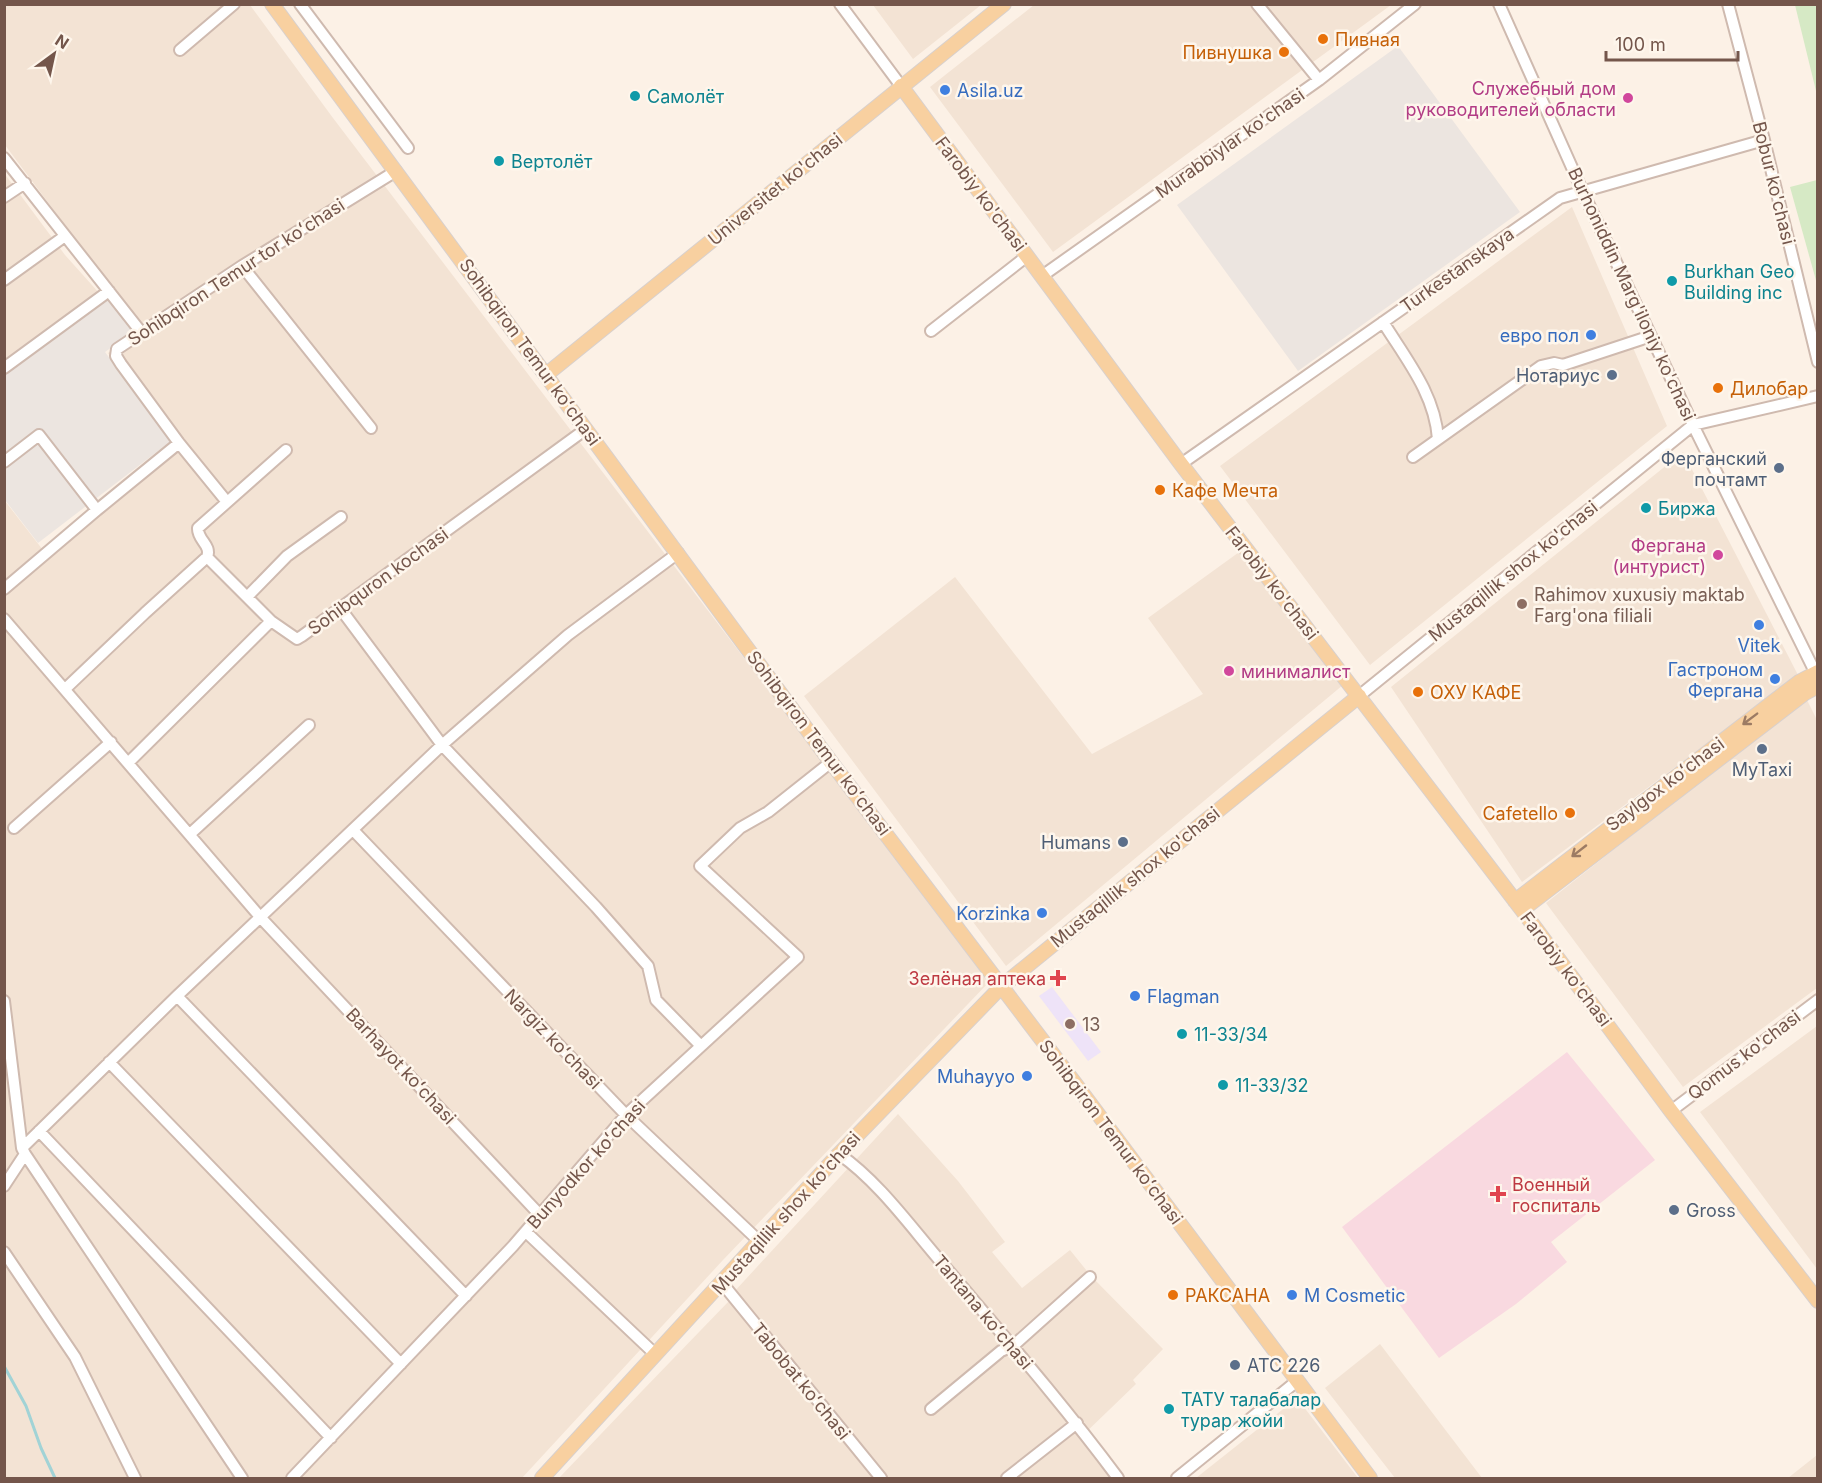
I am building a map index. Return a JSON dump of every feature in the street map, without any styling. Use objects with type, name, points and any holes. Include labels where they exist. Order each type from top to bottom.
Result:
[{"type":"main road","name":"Sohibqiron Temur koʻchasi","points":[[272,4],[831,762],[1370,1479]]},
{"type":"main road","name":"Universitet ko'chasi","points":[[547,375],[1004,4]]},
{"type":"main road","name":"Farobiy ko'chasi","points":[[901,86],[1181,465],[1519,905],[1671,1111],[1818,1301]]},
{"type":"main road","name":"Saylgox koʻchasi","points":[[1519,905],[1805,693],[1817,677]]},
{"type":"main road","name":"Mustaqillik shox ko'chasi","points":[[542,1479],[839,1154],[1001,987],[1359,696]]},
{"type":"street","points":[[180,50],[234,4]]},
{"type":"street","points":[[300,4],[408,148]]},
{"type":"street","name":"Farobiy ko'chasi","points":[[840,4],[901,86]]},
{"type":"street","points":[[1257,4],[1319,80]]},
{"type":"street","name":"Murabbiylar ko'chasi","points":[[1042,276],[1319,80],[1415,4]]},
{"type":"street","name":"Burhoniddin Marg'iloniy ko'chasi","points":[[1499,4],[1582,190],[1693,425],[1817,677]]},
{"type":"street","name":"Bobur ko'chasi","points":[[1728,4],[1818,362]]},
{"type":"street","name":"Turkestanskaya","points":[[1181,465],[1560,198],[1764,140]]},
{"type":"street","points":[[4,158],[141,332]]},
{"type":"street","name":"Sohibqiron Temur tor koʻchasi","points":[[227,502],[179,443],[116,356],[117,349],[242,266],[396,171]]},
{"type":"street","points":[[4,197],[25,183]]},
{"type":"street","points":[[4,280],[65,236]]},
{"type":"street","points":[[931,331],[1027,256]]},
{"type":"street","points":[[242,266],[371,428]]},
{"type":"street","points":[[4,368],[109,291]]},
{"type":"street","points":[[1383,322],[1425,388],[1437,421],[1438,439]]},
{"type":"street","points":[[1413,457],[1541,366],[1554,363],[1563,365],[1651,336]]},
{"type":"street","name":"Mustaqillik shox ko'chasi","points":[[1359,696],[1693,425],[1818,396]]},
{"type":"street","name":"Sohibquron kochasi","points":[[271,621],[297,639],[586,429]]},
{"type":"street","points":[[4,462],[39,435],[97,510]]},
{"type":"street","points":[[4,589],[179,443]]},
{"type":"street","points":[[65,689],[207,557],[208,547],[199,536],[198,528],[286,450]]},
{"type":"street","points":[[247,597],[287,556],[341,517]]},
{"type":"street","points":[[4,1186],[23,1151],[39,1131],[177,996],[442,745],[568,635],[678,553]]},
{"type":"street","points":[[129,762],[271,621],[207,557]]},
{"type":"street","points":[[340,608],[442,745],[597,907],[648,966],[656,1000],[701,1046]]},
{"type":"street","name":"Barhayot koʻchasi","points":[[4,619],[261,918],[540,1215]]},
{"type":"street","points":[[190,834],[309,725]]},
{"type":"street","points":[[14,828],[111,742]]},
{"type":"street","name":"Bunyodkor koʻchasi","points":[[292,1479],[526,1232],[626,1115],[798,957],[700,866],[740,828],[768,812],[831,762]]},
{"type":"street","name":"Nargiz koʻchasi","points":[[353,830],[626,1115],[759,1241]]},
{"type":"street","points":[[177,996],[466,1296]]},
{"type":"street","name":"Qomus ko'chasi","points":[[1671,1111],[1818,1000]]},
{"type":"street","points":[[4,1001],[23,1151],[242,1479]]},
{"type":"street","points":[[109,1062],[401,1364]]},
{"type":"street","points":[[39,1131],[331,1438]]},
{"type":"street","name":"Tantana koʻchasi","points":[[839,1154],[859,1168],[1012,1346],[1077,1423],[1118,1479]]},
{"type":"street","points":[[526,1232],[655,1354]]},
{"type":"street","points":[[4,1252],[75,1357],[135,1479]]},
{"type":"street","points":[[931,1409],[1001,1351],[1012,1346],[1089,1277]]},
{"type":"street","name":"Tabobat koʻchasi","points":[[722,1283],[881,1479]]},
{"type":"street","points":[[1177,1479],[1297,1381]]},
{"type":"street","points":[[1007,1479],[1077,1423]]},
{"type":"shaded area","points":[[5,5],[250,5],[333,118],[990,981],[723,1260],[522,1478],[5,1478],[5,501],[46,554],[177,447],[108,353],[142,328],[5,145]]},
{"type":"shaded area","points":[[873,5],[981,5],[913,59]]},
{"type":"shaded area","points":[[1034,5],[1391,5],[1053,252],[930,87]]},
{"type":"shaded area","points":[[1398,46],[1520,212],[1298,371],[1177,205]]},
{"type":"shaded area","points":[[4,173],[65,255],[100,294],[4,365]]},
{"type":"shaded area","points":[[1572,207],[1667,426],[1370,665],[1220,466]]},
{"type":"shaded area","points":[[105,296],[133,332],[105,352],[171,441],[38,543],[5,500],[5,370]]},
{"type":"shaded area","points":[[1683,452],[1798,675],[1522,882],[1391,687]]},
{"type":"shaded area","points":[[1242,550],[1343,685],[1006,966],[804,696],[955,577],[1092,754],[1203,694],[1148,618]]},
{"type":"shaded area","points":[[1806,698],[1818,722],[1817,988],[1683,1087],[1546,903]]},
{"type":"shaded area","name":"13","points":[[1052,987],[1101,1052],[1088,1061],[1039,996]]},
{"type":"shaded area","points":[[1817,1026],[1817,1269],[1700,1112]]},
{"type":"shaded area","name":"Военный госпиталь","points":[[1567,1052],[1655,1160],[1551,1242],[1567,1262],[1516,1304],[1439,1358],[1342,1227]]},
{"type":"shaded area","points":[[898,1114],[958,1181],[1005,1242],[992,1252],[1022,1288],[1070,1250],[1091,1276],[1163,1349],[1133,1380],[1136,1384],[1081,1437],[1111,1478],[884,1478],[733,1293]]},
{"type":"shaded area","points":[[729,1301],[873,1478],[559,1478],[642,1391]]},
{"type":"shaded area","points":[[1380,1344],[1482,1478],[1395,1478],[1325,1388]]},
{"type":"shaded area","points":[[1297,1398],[1358,1478],[1196,1478]]},
{"type":"shaded area","points":[[1817,1455],[1817,1478],[1788,1478]]},
{"type":"green space","points":[[1795,5],[1817,5],[1817,95]]},
{"type":"green space","points":[[1818,180],[1817,284],[1790,187]]},
{"type":"waterway","points":[[4,1366],[26,1406],[55,1478]]},
{"type":"place","name":"Пивная","points":[[1323,39]]},
{"type":"place","name":"Пивнушка","points":[[1284,52]]},
{"type":"place","name":"Asila.uz","points":[[945,90]]},
{"type":"place","name":"Самолёт","points":[[635,96]]},
{"type":"place","name":"Служебный дом руководителей области","points":[[1628,98]]},
{"type":"place","name":"Вертолёт","points":[[499,161]]},
{"type":"place","name":"Burkhan Geo Building inc","points":[[1672,281]]},
{"type":"place","name":"евро пол","points":[[1591,335]]},
{"type":"place","name":"Нотариус","points":[[1612,375]]},
{"type":"place","name":"Дилобар","points":[[1718,388]]},
{"type":"place","name":"Ферганский почтамт","points":[[1779,468]]},
{"type":"place","name":"Кафе Мечта","points":[[1160,490]]},
{"type":"place","name":"Биржа","points":[[1646,508]]},
{"type":"place","name":"Фергана (интурист)","points":[[1718,555]]},
{"type":"place","name":"Rahimov xuxusiy maktab Farg'ona filiali","points":[[1522,604]]},
{"type":"place","name":"Vitek","points":[[1759,625]]},
{"type":"place","name":"минималист","points":[[1229,671]]},
{"type":"place","name":"Гастроном Фергана","points":[[1775,679]]},
{"type":"place","name":"ОХУ КАФЕ","points":[[1418,692]]},
{"type":"place","name":"MyTaxi","points":[[1762,749]]},
{"type":"place","name":"Cafetello","points":[[1570,813]]},
{"type":"place","name":"Humans","points":[[1123,842]]},
{"type":"place","name":"Korzinka","points":[[1042,913]]},
{"type":"place","name":"Зелёная аптека","points":[[1058,978]]},
{"type":"place","name":"Flagman","points":[[1135,996]]},
{"type":"place","name":"13","points":[[1070,1024]]},
{"type":"place","name":"11-33/34","points":[[1182,1034]]},
{"type":"place","name":"Muhayyo","points":[[1027,1076]]},
{"type":"place","name":"11-33/32","points":[[1223,1085]]},
{"type":"place","name":"Военный госпиталь","points":[[1498,1194]]},
{"type":"place","name":"Gross","points":[[1674,1210]]},
{"type":"place","name":"РАКСАНА","points":[[1173,1295]]},
{"type":"place","name":"M Cosmetic","points":[[1292,1295]]},
{"type":"place","name":"АТС 226","points":[[1235,1365]]},
{"type":"place","name":"ТАТУ талабалар турар жойи","points":[[1169,1409]]}]
